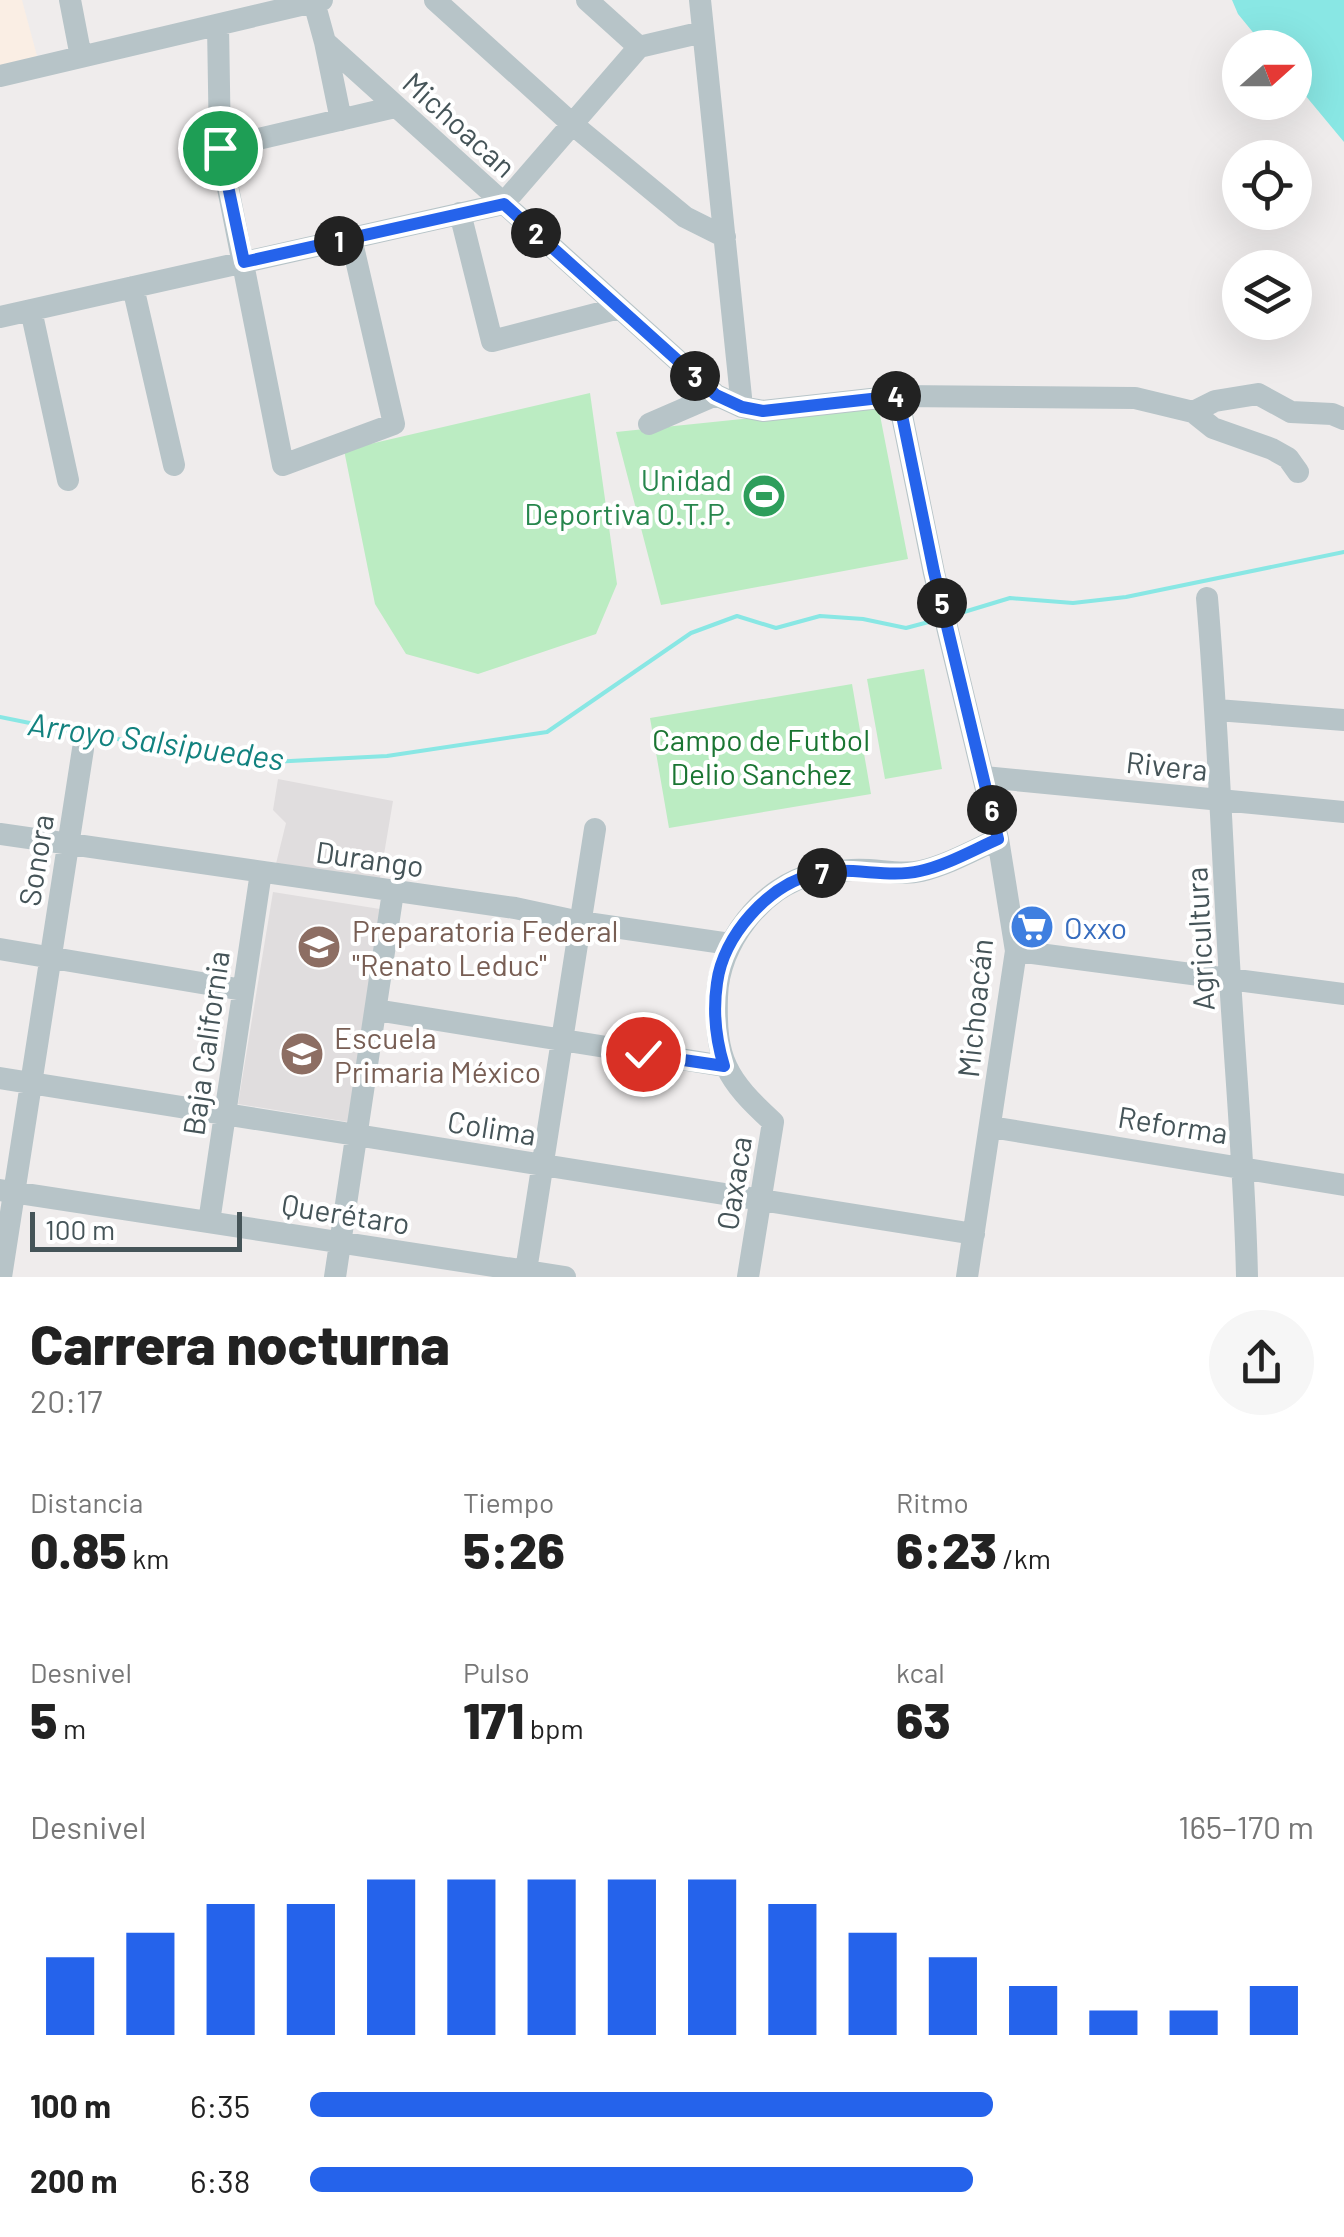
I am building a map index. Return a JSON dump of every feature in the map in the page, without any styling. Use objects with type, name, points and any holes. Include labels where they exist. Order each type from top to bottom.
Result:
[{"type":"street","points":[[435,0],[571,123],[684,217],[725,237]]},
{"type":"street","points":[[587,0],[639,47]]},
{"type":"street","points":[[700,0],[742,407]]},
{"type":"street","points":[[0,76],[318,1],[341,120]]},
{"type":"street","points":[[77,2],[81,57]]},
{"type":"street","points":[[218,25],[220,148],[283,464],[394,424],[350,238]]},
{"type":"street","points":[[0,317],[504,204],[639,47],[704,32]]},
{"type":"street","name":"Michoacan","points":[[325,42],[716,395],[742,407],[763,411],[898,396],[1134,398],[1194,412]]},
{"type":"street","points":[[220,148],[394,107]]},
{"type":"street","points":[[460,213],[492,341],[619,308]]},
{"type":"street","points":[[133,287],[174,465]]},
{"type":"street","points":[[31,310],[68,480]]},
{"type":"street","points":[[1298,472],[1288,458],[1272,448],[1213,428],[1194,412],[1216,401],[1258,394],[1290,412],[1332,414],[1344,419]]},
{"type":"street","points":[[649,424],[716,395]]},
{"type":"street","name":"Michoacán","points":[[898,396],[934,572],[998,839],[1016,951],[967,1277]]},
{"type":"street","points":[[1272,448],[1290,412]]},
{"type":"street","name":"Agricultura","points":[[1207,598],[1244,1167],[1247,1277]]},
{"type":"street","points":[[1217,710],[1344,720]]},
{"type":"street","name":"Sonora","points":[[1,1277],[7,1191],[31,1083],[83,749]]},
{"type":"street","name":"Rivera","points":[[984,777],[1344,812]]},
{"type":"street","points":[[525,1274],[594,829]]},
{"type":"street","name":"Durango","points":[[0,834],[515,908],[580,922],[730,944]]},
{"type":"street","name":"Oaxaca","points":[[748,1277],[773,1122],[746,1098],[724,1066],[717,1042],[717,980],[730,944],[753,913],[778,889],[813,874],[857,869],[920,872],[998,839]]},
{"type":"street","name":"Baja California","points":[[209,1222],[261,872]]},
{"type":"street","points":[[336,1277],[393,892]]},
{"type":"street","points":[[0,948],[243,990]]},
{"type":"street","points":[[1016,951],[1344,994]]},
{"type":"street","points":[[376,1010],[724,1066]]},
{"type":"street","name":"Colima","points":[[0,1078],[974,1234]]},
{"type":"street","name":"Reforma","points":[[991,1127],[1344,1184]]},
{"type":"street","name":"Querétaro","points":[[7,1191],[564,1277]]},
{"type":"shaded area","points":[[0,0],[22,0],[37,56],[0,66]]},
{"type":"shaded area","points":[[278,779],[393,801],[380,878],[271,884],[286,823],[273,810]]},
{"type":"shaded area","points":[[273,892],[380,909],[348,1122],[238,1104]]},
{"type":"green space","points":[[590,393],[617,584],[596,634],[478,674],[406,654],[375,604],[344,450]]},
{"type":"green space","name":"Unidad Deportiva O.T.P.","points":[[878,405],[908,559],[661,605],[616,432]]},
{"type":"green space","points":[[924,669],[942,769],[885,779],[867,679]]},
{"type":"green space","name":"Campo de Futbol Delio Sanchez","points":[[852,684],[871,794],[669,828],[650,718]]},
{"type":"water","points":[[1232,0],[1344,0],[1344,142],[1312,103],[1312,30],[1251,30]]},
{"type":"waterway","name":"Arroyo Salsipuedes","points":[[954,615],[1010,598],[1073,603],[1126,597],[1344,552]]},
{"type":"waterway","name":"Arroyo Salsipuedes","points":[[0,717],[84,734],[271,762],[387,756],[547,732],[691,633],[737,616],[776,628],[820,616],[906,628],[936,620]]},
{"type":"place","name":"Unidad Deportiva O.T.P.","points":[[764,496]]},
{"type":"place","name":"Oxxo","points":[[1032,927]]},
{"type":"place","name":"Preparatoria Federal \"Renato Leduc\"","points":[[319,947]]},
{"type":"place","name":"Escuela Primaria México","points":[[302,1054]]},
{"type":"route","points":[[220,148],[244,262],[504,204],[716,395],[763,411],[898,396],[934,572],[998,839],[920,872],[857,869],[813,874],[778,889],[753,913],[730,944],[717,980],[717,1042],[724,1066],[643,1054]]}]
